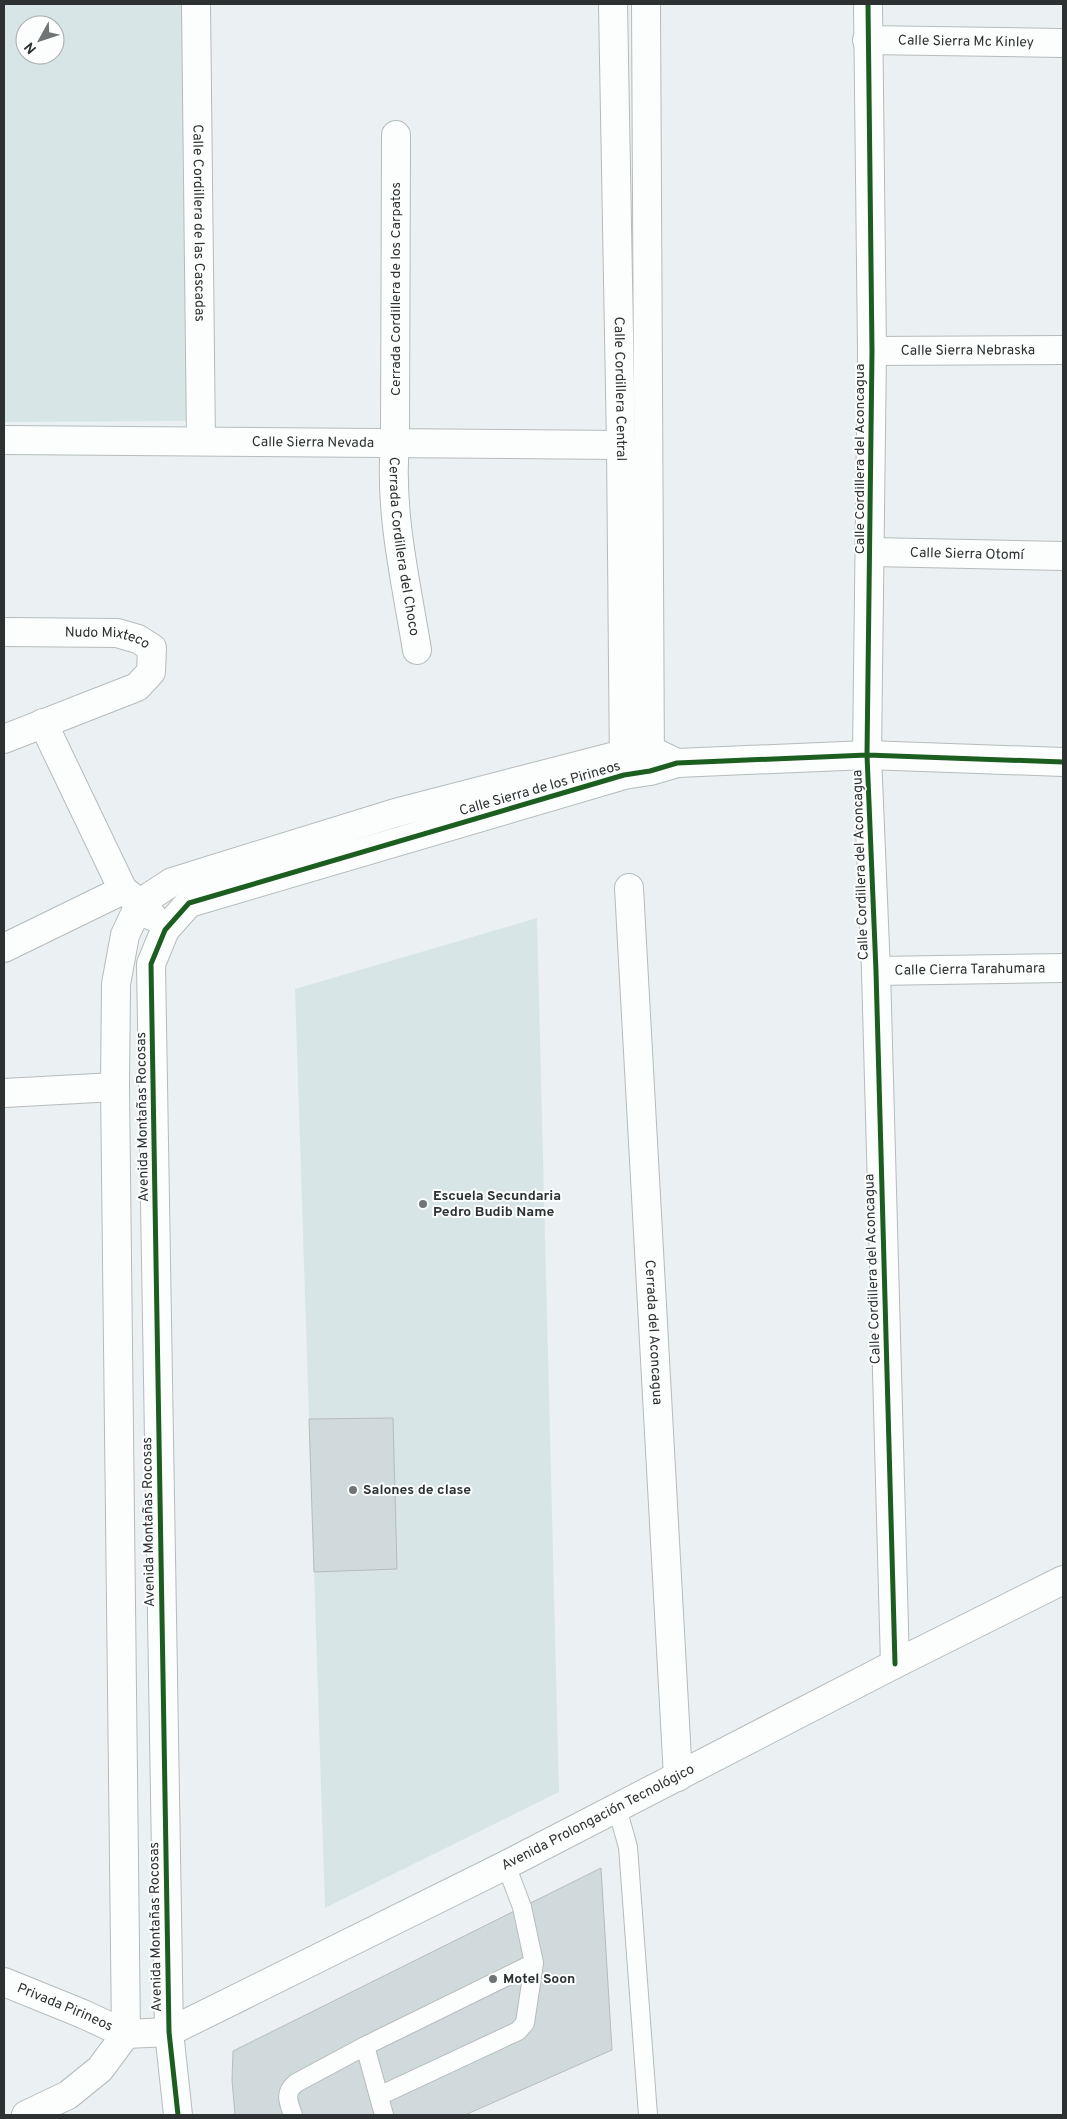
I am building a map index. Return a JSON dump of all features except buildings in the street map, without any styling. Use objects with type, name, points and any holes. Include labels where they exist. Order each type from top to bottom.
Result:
[{"type":"street","name":"Calle Cordillera de las Cascadas","points":[[196,4],[201,441]]},
{"type":"street","name":"Calle Cordillera Central","points":[[612,4],[621,446],[637,763]]},
{"type":"street","name":"Calle Cordillera Central","points":[[637,763],[646,4]]},
{"type":"street","name":"Calle Cordillera del Aconcagua","points":[[868,4],[872,351],[867,754],[876,971],[895,1664]]},
{"type":"street","name":"Calle Sierra Mc Kinley","points":[[867,40],[1063,43]]},
{"type":"street","name":"Cerrada Cordillera de los Carpatos","points":[[395,442],[396,135]]},
{"type":"street","name":"Calle Sierra Nebraska","points":[[872,351],[1063,350]]},
{"type":"street","name":"Calle Sierra Nevada","points":[[4,440],[395,442],[621,446]]},
{"type":"street","name":"Cerrada Cordillera del Choco","points":[[395,442],[393,461],[397,534],[417,650]]},
{"type":"street","name":"Calle Sierra Otomí","points":[[871,552],[1063,556]]},
{"type":"street","name":"Nudo Mixteco","points":[[4,632],[117,633],[138,639],[152,648],[151,672],[137,687],[4,739]]},
{"type":"street","points":[[43,723],[131,897],[164,930]]},
{"type":"street","points":[[637,763],[677,763],[867,754],[1063,762]]},
{"type":"street","name":"Calle Sierra de los Pirineos","points":[[4,948],[172,882],[396,813],[637,763]]},
{"type":"street","name":"Calle Sierra de los Pirineos","points":[[164,930],[189,903],[637,763]]},
{"type":"street","name":"Cerrada del Aconcagua","points":[[629,888],[678,1777]]},
{"type":"street","name":"Avenida Montañas Rocosas","points":[[126,2034],[115,1087],[116,984],[131,897]]},
{"type":"street","name":"Avenida Montañas Rocosas","points":[[164,930],[151,964],[169,2032],[178,2115]]},
{"type":"street","name":"Calle Cierra Tarahumara","points":[[876,971],[1063,968]]},
{"type":"street","points":[[4,1093],[115,1087]]},
{"type":"street","name":"Avenida Prolongación Tecnológico","points":[[126,2034],[169,2032],[506,1865],[895,1664],[1063,1580]]},
{"type":"street","name":"Privada Pirineos","points":[[4,1982],[83,2014],[126,2034]]},
{"type":"street","points":[[26,2115],[68,2095],[81,2085],[100,2069],[126,2034]]},
{"type":"lane","points":[[617,1808],[628,1847],[648,2115]]},
{"type":"lane","points":[[379,2096],[518,2031],[525,2023],[534,1963],[522,1908],[506,1865]]},
{"type":"lane","points":[[293,2115],[287,2096],[290,2088],[296,2083],[365,2046],[534,1963]]},
{"type":"lane","points":[[365,2046],[384,2115]]},
{"type":"shaded area","points":[[4,4],[185,4],[190,421],[4,422]]},
{"type":"shaded area","name":"Escuela Secundaria Pedro Budib Name","points":[[537,918],[559,1792],[325,1908],[295,989]]},
{"type":"cycle path","points":[[868,4],[872,351],[867,755],[876,971],[895,1664]]},
{"type":"cycle path","points":[[178,2115],[169,2032],[151,964],[165,930],[189,903],[624,775],[650,771],[677,763],[867,755],[1063,762]]},
{"type":"place","name":"Escuela Secundaria Pedro Budib Name","points":[[423,1204]]},
{"type":"place","name":"Salones de clase","points":[[353,1490]]},
{"type":"place","name":"Motel Soon","points":[[493,1979]]}]
